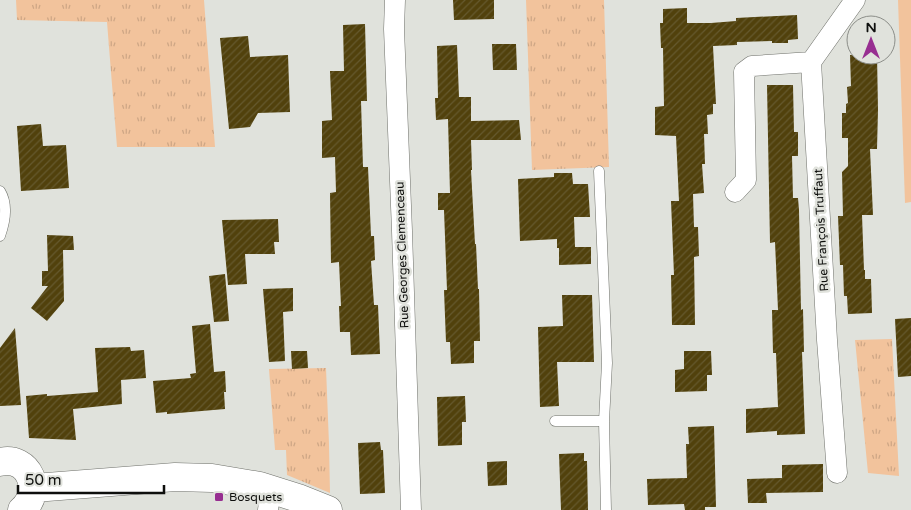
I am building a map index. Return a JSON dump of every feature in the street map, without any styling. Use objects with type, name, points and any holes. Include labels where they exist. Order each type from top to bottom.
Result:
[{"type":"street","name":"Rue Georges Clemenceau","points":[[395,0],[394,29],[411,510]]},
{"type":"street","points":[[735,192],[746,180],[744,72],[752,66],[811,62],[855,0]]},
{"type":"street","name":"Rue François Truffaut","points":[[811,62],[826,330],[837,473]]},
{"type":"street","points":[[0,462],[13,462],[21,465],[27,471],[32,478],[28,499],[175,477],[212,478],[253,485],[270,500],[298,498],[328,510]]},
{"type":"lane","points":[[599,170],[607,363],[604,420],[606,510]]},
{"type":"lane","points":[[0,191],[4,197],[5,222],[0,236]]},
{"type":"lane","points":[[555,421],[604,420]]},
{"type":"green space","points":[[16,0],[204,0],[215,147],[117,147],[107,22],[17,20]]},
{"type":"green space","points":[[526,0],[604,0],[609,167],[532,170]]},
{"type":"green space","points":[[898,0],[911,0],[911,202],[905,203]]},
{"type":"green space","points":[[892,339],[899,476],[868,473],[855,340]]},
{"type":"green space","points":[[326,368],[330,493],[287,475],[286,450],[275,450],[269,369]]},
{"type":"building","points":[[453,0],[494,0],[494,19],[454,20]]},
{"type":"building","points":[[687,8],[687,23],[711,23],[736,21],[736,18],[797,15],[798,39],[788,40],[788,43],[772,43],[772,41],[737,42],[737,45],[713,46],[716,104],[713,104],[713,114],[707,115],[708,134],[704,134],[705,164],[702,164],[704,193],[693,194],[694,227],[698,227],[699,256],[694,257],[695,325],[672,325],[671,275],[674,275],[671,201],[679,201],[676,136],[655,135],[655,107],[664,106],[663,48],[661,48],[660,23],[663,23],[663,9]]},
{"type":"building","points":[[365,24],[367,101],[361,101],[363,167],[368,167],[371,236],[374,236],[375,260],[371,261],[374,305],[378,305],[380,354],[351,355],[350,332],[340,332],[339,262],[331,263],[330,193],[336,192],[335,157],[322,158],[322,121],[332,120],[330,71],[344,71],[343,25]]},
{"type":"building","points":[[248,36],[250,57],[288,55],[290,112],[258,113],[250,127],[229,129],[220,38]]},
{"type":"building","points":[[492,44],[516,44],[517,70],[493,70]]},
{"type":"building","points":[[457,45],[459,97],[471,97],[471,121],[519,120],[521,140],[471,140],[480,341],[474,341],[474,363],[451,364],[450,342],[446,342],[444,290],[447,290],[444,210],[438,210],[438,193],[450,193],[448,119],[436,120],[435,98],[438,98],[437,46]]},
{"type":"building","points":[[850,65],[877,65],[877,149],[870,149],[873,215],[862,215],[864,270],[865,279],[871,279],[872,313],[848,314],[847,296],[844,296],[843,265],[840,265],[838,216],[843,216],[842,172],[848,166],[848,138],[842,138],[842,113],[846,113],[846,104],[848,103],[847,87],[851,86]]},
{"type":"building","points":[[767,85],[793,85],[794,132],[798,132],[798,156],[792,156],[793,198],[798,198],[799,210],[805,434],[777,435],[777,431],[746,433],[746,409],[778,407],[776,353],[773,353],[772,310],[778,310],[775,242],[770,243]]},
{"type":"building","points":[[41,124],[43,146],[66,145],[69,188],[21,191],[17,126]]},
{"type":"building","points":[[554,173],[572,173],[573,184],[588,184],[590,217],[574,217],[575,247],[591,247],[591,264],[559,265],[557,239],[520,241],[518,179],[554,177]]},
{"type":"building","points":[[278,219],[279,242],[274,242],[275,254],[245,254],[247,284],[228,285],[222,220]]},
{"type":"building","points":[[47,235],[73,236],[74,250],[63,250],[64,301],[47,321],[31,308],[48,286],[42,286],[42,271],[48,271]]},
{"type":"building","points":[[225,274],[229,321],[214,322],[209,276]]},
{"type":"building","points":[[293,288],[293,311],[283,312],[285,361],[269,362],[263,289]]},
{"type":"building","points":[[562,295],[592,295],[594,362],[557,362],[559,406],[540,407],[538,327],[563,326]]},
{"type":"building","points":[[911,318],[911,376],[898,377],[895,319]]},
{"type":"building","points":[[210,324],[214,372],[225,371],[225,409],[167,414],[167,412],[156,413],[153,381],[191,378],[190,374],[196,373],[192,326]]},
{"type":"building","points":[[15,328],[21,405],[0,406],[0,348]]},
{"type":"building","points":[[130,347],[131,351],[144,350],[146,378],[121,380],[122,404],[73,409],[76,440],[29,438],[26,396],[98,392],[95,348]]},
{"type":"building","points":[[291,351],[307,351],[308,368],[292,369]]},
{"type":"building","points":[[684,351],[711,351],[712,375],[707,375],[707,391],[675,392],[675,370],[684,369]]},
{"type":"building","points":[[465,396],[466,422],[462,422],[462,445],[438,446],[437,397]]},
{"type":"building","points":[[714,426],[716,507],[705,507],[705,510],[685,510],[684,504],[648,505],[647,479],[687,478],[686,444],[689,444],[688,427]]},
{"type":"building","points":[[380,442],[381,450],[383,450],[385,493],[360,494],[358,443]]},
{"type":"building","points":[[584,453],[584,461],[587,461],[588,510],[561,510],[559,454]]},
{"type":"building","points":[[507,461],[507,485],[488,486],[487,462]]},
{"type":"building","points":[[823,464],[823,492],[766,493],[767,503],[748,503],[747,479],[782,478],[782,465]]},
{"type":"place","name":"Bosquets","points":[[219,497]]}]
